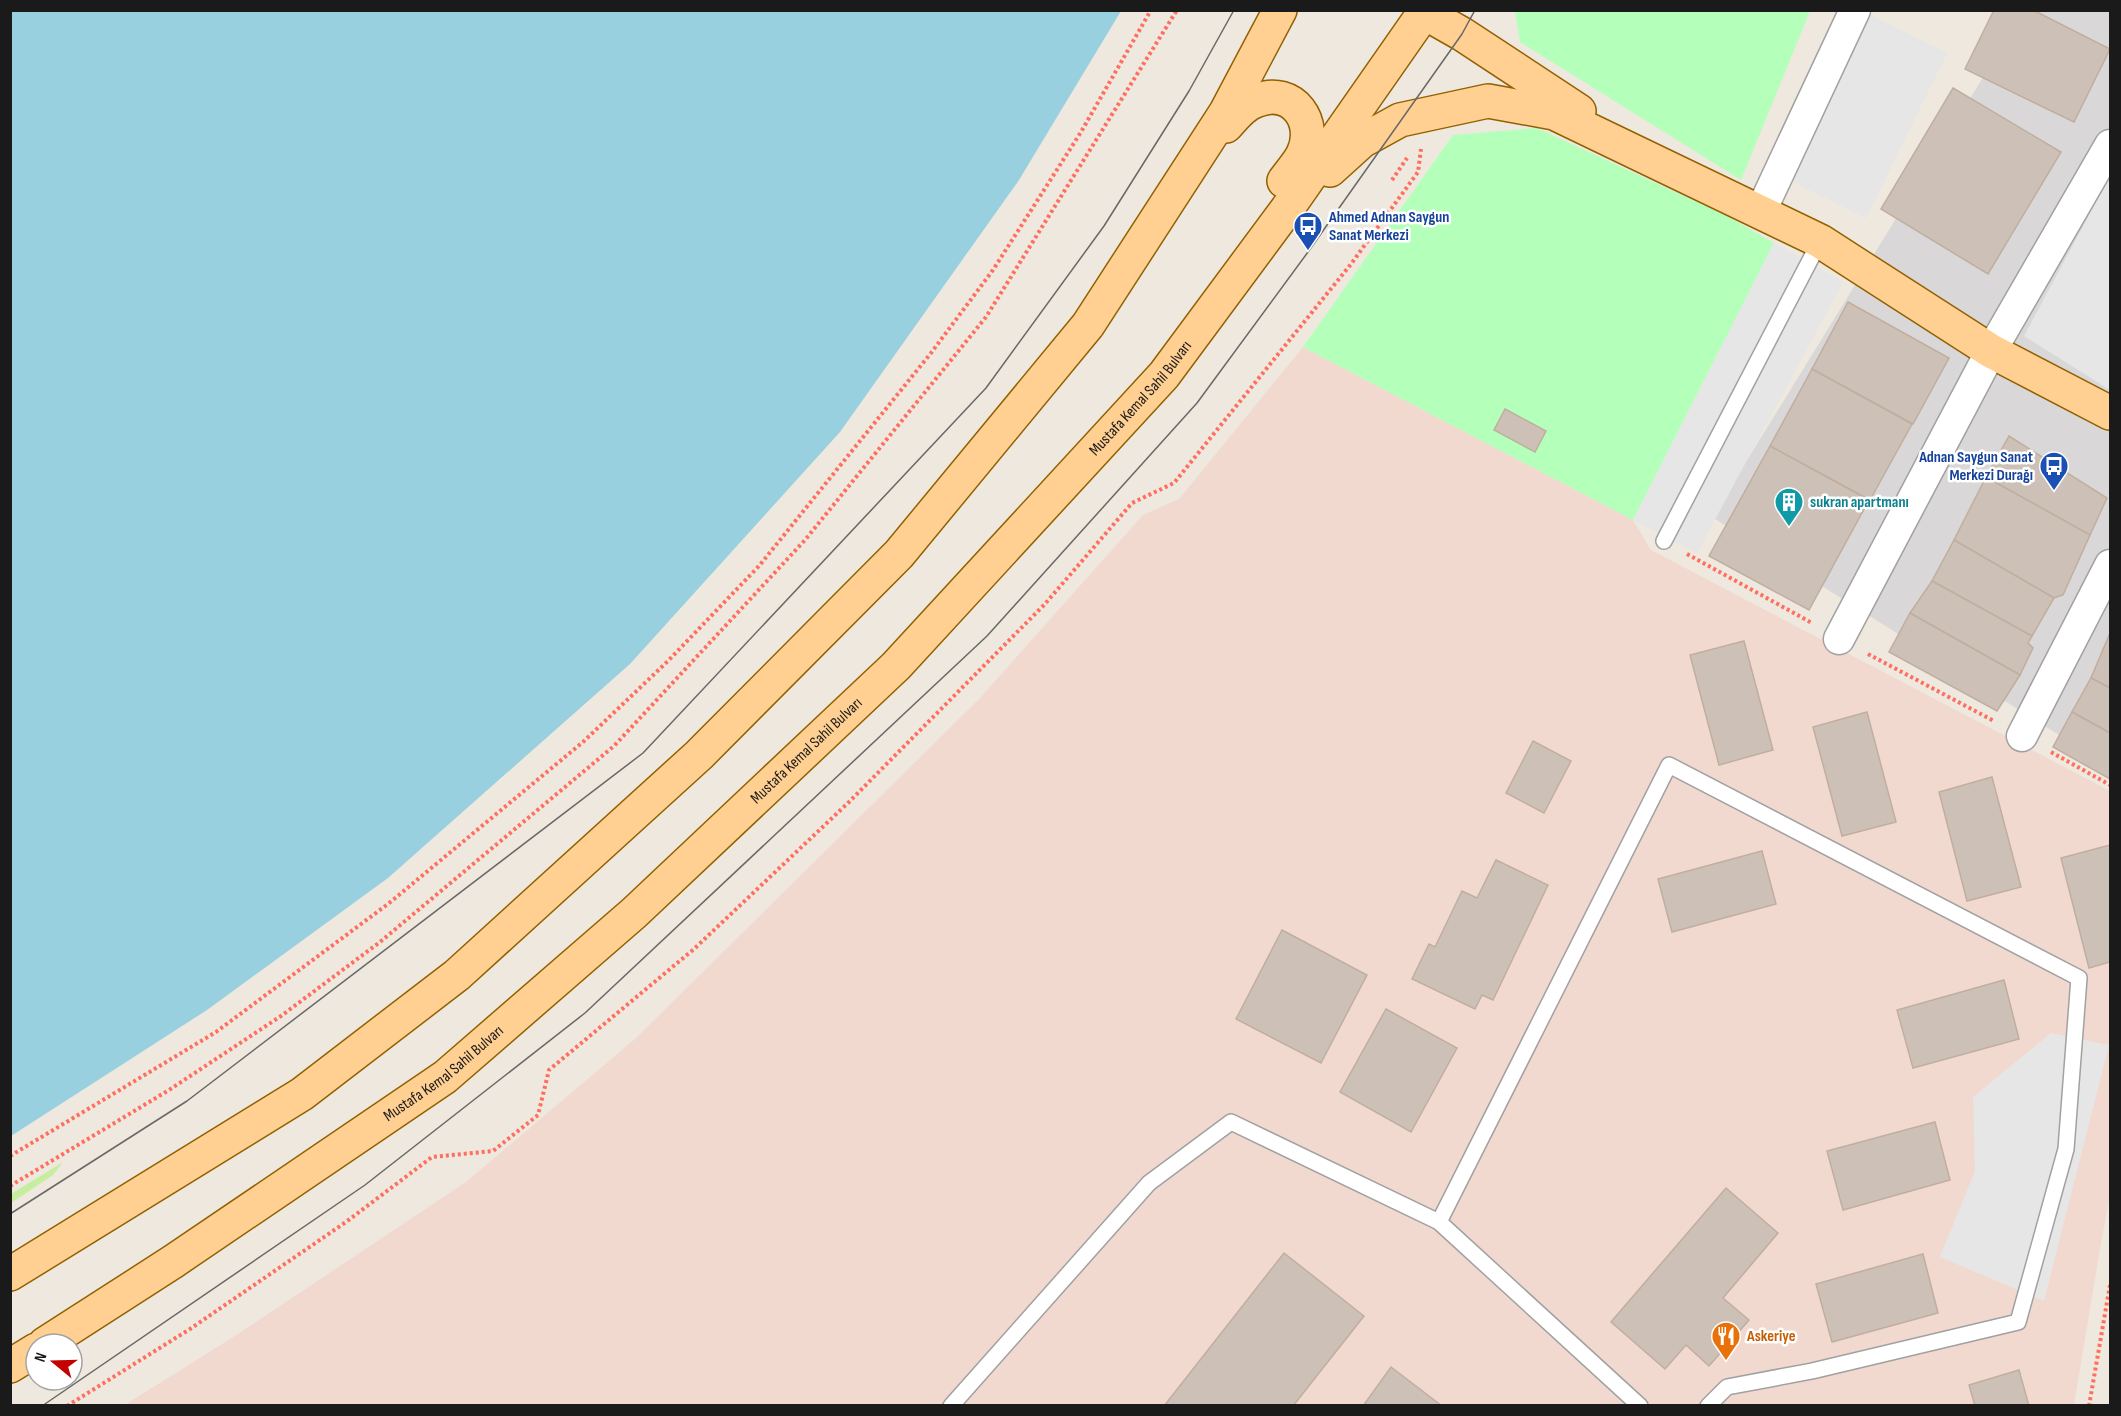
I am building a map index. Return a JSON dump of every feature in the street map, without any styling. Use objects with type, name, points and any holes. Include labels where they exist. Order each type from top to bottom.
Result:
[{"type":"main road","points":[[10,1274],[302,1094],[457,975],[699,755],[899,554],[1088,325],[1226,112],[1281,10]]},
{"type":"main road","points":[[1425,12],[1661,165]]},
{"type":"main road","name":"Mustafa Kemal Sahil Bulvarı","points":[[64,1332],[174,1262],[445,1077],[607,937],[896,666],[1164,375],[1287,209],[1425,12]]},
{"type":"main road","points":[[1164,375],[1204,289],[1303,154],[1307,133],[1304,114],[1288,101],[1274,96],[1257,100],[1242,108],[1198,156]]},
{"type":"main road","points":[[1287,209],[1362,141],[1400,120],[1488,101],[1554,113],[1820,241],[1991,351],[2110,413]]},
{"type":"main road","points":[[10,1366],[24,1357]]},
{"type":"street","points":[[1760,213],[1855,10]]},
{"type":"street","points":[[1839,639],[1991,351],[2110,145]]},
{"type":"street","points":[[2022,736],[2110,566]]},
{"type":"lane","points":[[1664,541],[1820,241]]},
{"type":"lane","points":[[1439,1222],[1669,765],[2079,978],[2066,1149],[2018,1322],[1812,1371],[1726,1387],[1708,1406]]},
{"type":"lane","points":[[951,1406],[1149,1183],[1231,1122],[1439,1222],[1640,1406]]},
{"type":"path","points":[[10,1156],[216,1032],[388,904],[583,742],[668,661],[759,566],[931,353],[993,270],[1081,132],[1151,10]]},
{"type":"path","points":[[10,1186],[169,1090],[281,1016],[380,942],[614,746],[805,540],[986,317],[1176,10]]},
{"type":"path","points":[[67,1406],[200,1322],[346,1222],[432,1157],[493,1151],[538,1115],[549,1070],[694,949],[849,802],[1044,605],[1132,502],[1174,483],[1351,264],[1412,181],[1418,172],[1422,144]]},
{"type":"path","points":[[1664,541],[1839,639],[2110,785]]},
{"type":"path","points":[[2089,1406],[2110,1284]]},
{"type":"shaded area","points":[[2024,11],[2110,11],[2110,767],[1712,517]]},
{"type":"shaded area","points":[[1868,14],[1947,53],[1866,218],[1787,179]]},
{"type":"shaded area","points":[[2110,176],[2110,390],[2024,336]]},
{"type":"shaded area","points":[[1774,243],[1843,282],[1697,553],[1633,520]]},
{"type":"shaded area","points":[[1303,347],[1633,520],[1651,550],[2110,791],[2110,1197],[2074,1405],[123,1406],[238,1334],[466,1182],[636,1038],[980,698],[1143,515],[1179,499]]},
{"type":"shaded area","points":[[2051,1033],[2109,1045],[2044,1301],[1940,1257],[1975,1171],[1973,1097]]},
{"type":"green space","points":[[1515,10],[1810,11],[1741,180],[1520,42]]},
{"type":"green space","points":[[1537,128],[1727,216],[1774,243],[1633,520],[1303,347],[1453,135]]},
{"type":"green space","points":[[63,1162],[53,1175],[11,1203],[11,1194]]},
{"type":"water","points":[[11,10],[1121,11],[1019,180],[840,432],[630,664],[388,878],[207,1010],[11,1136]]},
{"type":"building","points":[[1994,10],[2033,10],[2110,49],[2074,122],[1965,69]]},
{"type":"building","points":[[1953,88],[2061,152],[1988,274],[1881,209]]},
{"type":"building","points":[[1848,302],[1949,358],[1913,424],[1812,369]]},
{"type":"building","points":[[1812,369],[1912,424],[1870,500],[1770,446]]},
{"type":"building","points":[[1505,409],[1546,431],[1535,452],[1494,430]]},
{"type":"building","points":[[2009,436],[2107,498],[2090,535],[1986,477]]},
{"type":"building","name":"sukran apartmanı","points":[[1770,446],[1869,500],[1809,610],[1709,556]]},
{"type":"building","points":[[1986,477],[2090,535],[2063,595],[2054,598],[1954,540]]},
{"type":"building","points":[[1954,540],[2054,598],[2032,636],[1932,581]]},
{"type":"building","points":[[1932,581],[2032,636],[2028,643],[2033,648],[2020,675],[1910,613]]},
{"type":"building","points":[[1910,613],[2020,675],[1997,711],[1889,652]]},
{"type":"building","points":[[2110,633],[2110,688],[2091,678]]},
{"type":"building","points":[[1744,641],[1773,750],[1719,765],[1690,655]]},
{"type":"building","points":[[2091,678],[2110,688],[2110,733],[2072,712]]},
{"type":"building","points":[[1867,712],[1896,822],[1842,836],[1813,727]]},
{"type":"building","points":[[2072,712],[2110,733],[2110,779],[2053,747]]},
{"type":"building","points":[[1533,741],[1571,761],[1544,813],[1506,793]]},
{"type":"building","points":[[1992,777],[2021,887],[1967,901],[1939,792]]},
{"type":"building","points":[[2110,845],[2110,962],[2089,968],[2061,858]]},
{"type":"building","points":[[1762,851],[1776,904],[1672,932],[1658,879]]},
{"type":"building","points":[[1496,860],[1548,885],[1493,1000],[1482,995],[1475,1009],[1412,979],[1429,944],[1435,947],[1462,891],[1477,898]]},
{"type":"building","points":[[1282,930],[1367,975],[1321,1063],[1236,1019]]},
{"type":"building","points":[[2004,980],[2019,1039],[1913,1068],[1897,1010]]},
{"type":"building","points":[[1386,1009],[1457,1048],[1411,1132],[1340,1092]]},
{"type":"building","points":[[1935,1122],[1950,1180],[1843,1210],[1827,1151]]},
{"type":"building","points":[[1726,1188],[1778,1233],[1723,1298],[1749,1320],[1709,1366],[1686,1345],[1665,1369],[1611,1322]]},
{"type":"building","points":[[1284,1253],[1364,1316],[1293,1406],[1164,1406]]},
{"type":"building","points":[[1923,1254],[1938,1313],[1832,1342],[1816,1284]]},
{"type":"building","points":[[1391,1367],[1442,1406],[1363,1406]]},
{"type":"building","points":[[2019,1370],[2029,1406],[1975,1406],[1969,1385]]},
{"type":"tram line","points":[[10,1214],[187,1101],[643,753],[986,388],[1104,226],[1189,91],[1234,10]]},
{"type":"tram line","points":[[42,1406],[365,1185],[585,1013],[987,636],[1197,403],[1308,252],[1462,34],[1475,10]]},
{"type":"place","name":"Ahmed Adnan Saygun Sanat Merkezi","points":[[1308,252]]},
{"type":"place","name":"Adnan Saygun Sanat Merkezi Durağı","points":[[2054,492]]},
{"type":"place","name":"sukran apartmanı","points":[[1789,528]]},
{"type":"place","name":"Askeriye","points":[[1726,1362]]}]
